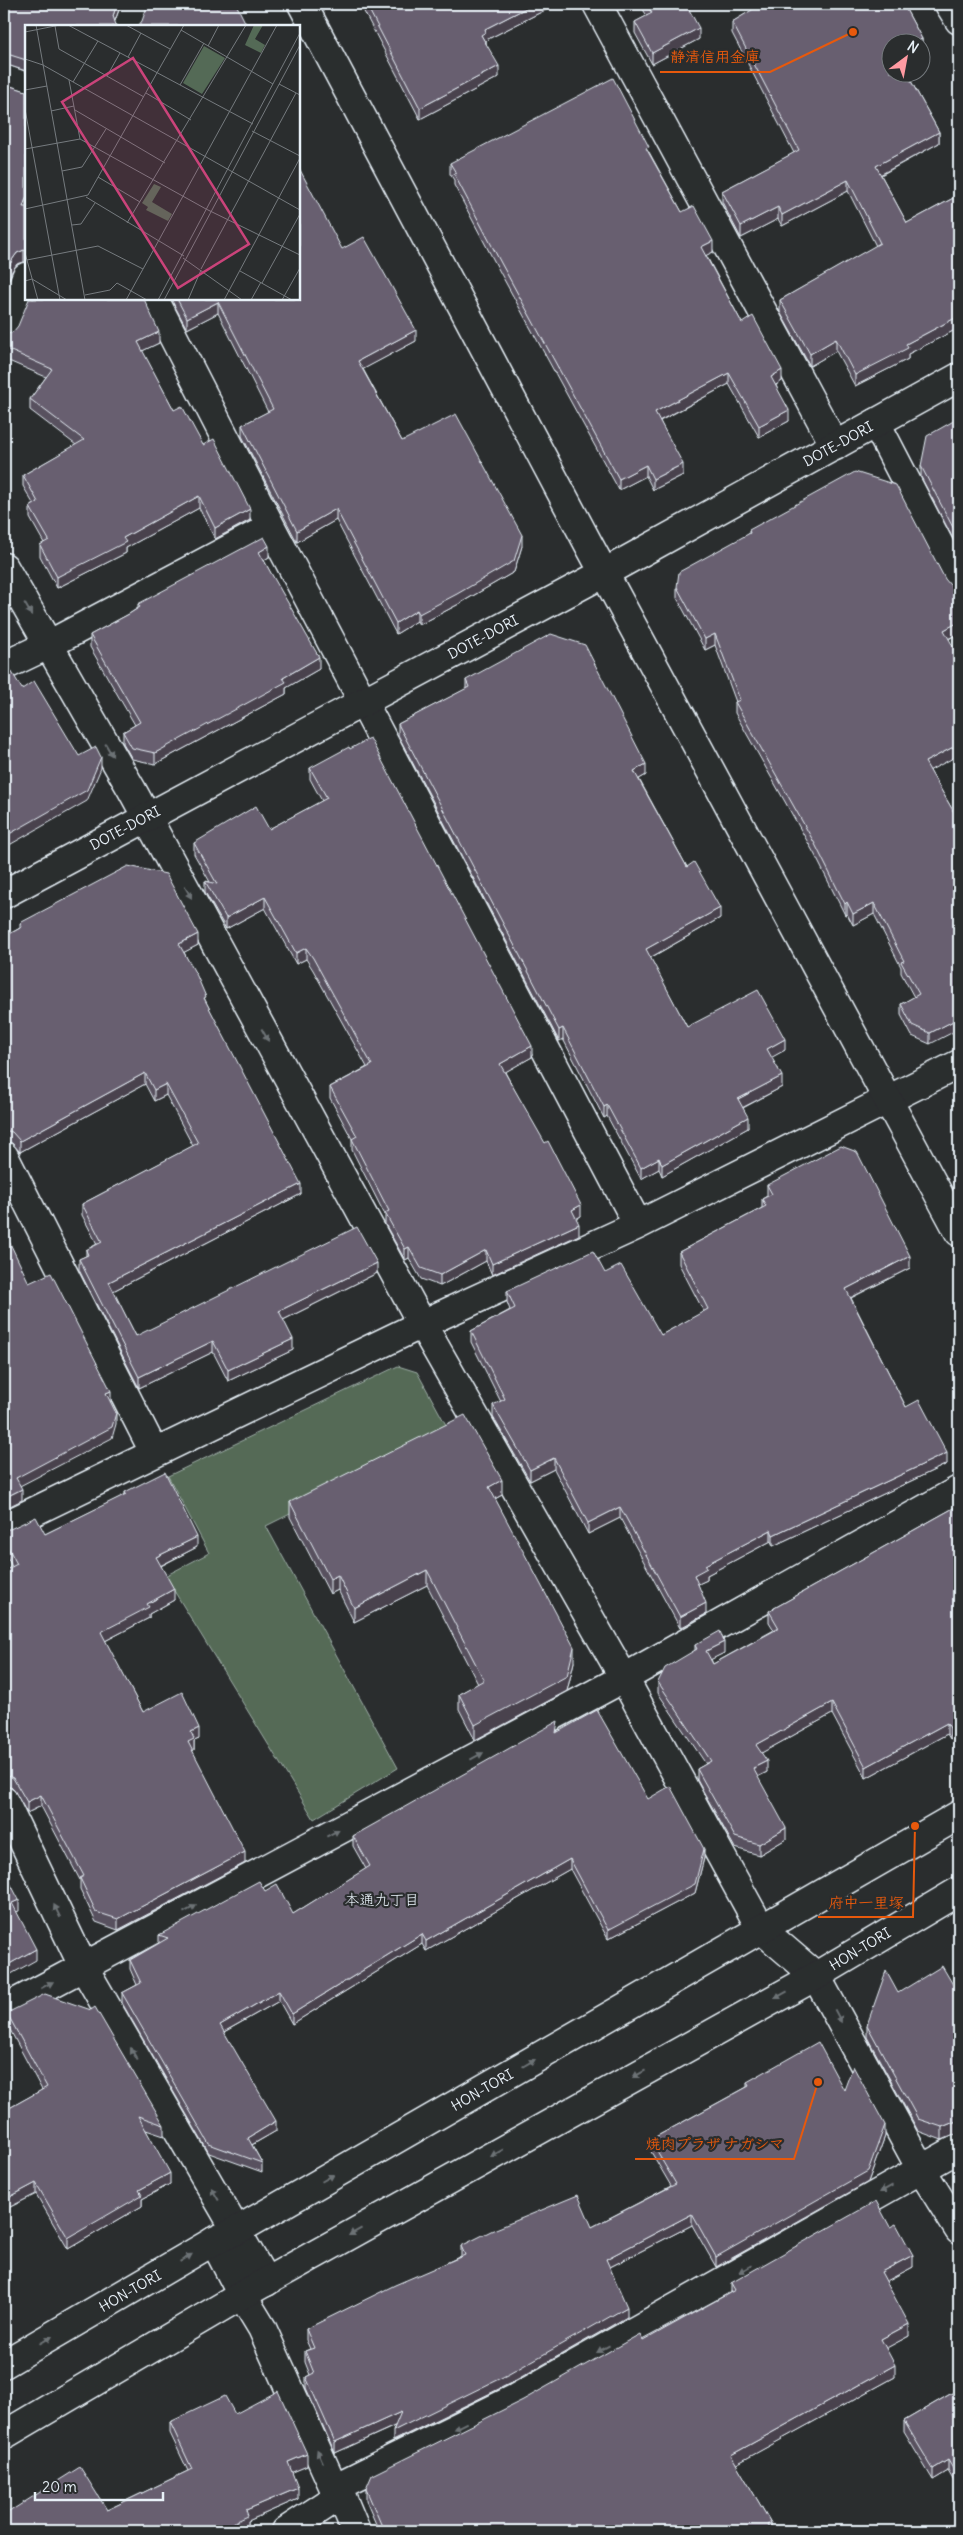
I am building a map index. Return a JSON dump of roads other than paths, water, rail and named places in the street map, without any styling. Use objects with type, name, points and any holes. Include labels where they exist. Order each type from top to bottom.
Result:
[{"type":"street","points":[[128,25],[137,4]]},
{"type":"street","points":[[302,4],[604,573],[959,1232]]},
{"type":"street","points":[[950,4],[959,20]]},
{"type":"street","points":[[608,7],[835,446]]},
{"type":"street","points":[[4,79],[25,87]]},
{"type":"street","points":[[4,331],[25,279]]},
{"type":"street","points":[[155,300],[271,527],[638,1225]]},
{"type":"street","name":"DOTE-DORI","points":[[4,894],[604,573],[959,378]]},
{"type":"street","points":[[876,423],[959,583]]},
{"type":"street","points":[[4,666],[48,645],[271,527]]},
{"type":"street","points":[[4,567],[147,817],[422,1324],[624,1678],[761,1929],[816,1976],[922,2169],[959,2230]]},
{"type":"street","points":[[4,1526],[422,1324],[638,1225],[959,1064]]},
{"type":"street","points":[[4,1156],[154,1452]]},
{"type":"street","points":[[4,2009],[624,1678],[959,1490]]},
{"type":"street","points":[[4,1801],[83,1966],[225,2236],[242,2295],[262,2328],[356,2531]]},
{"type":"street","name":"HON-TORI","points":[[4,2364],[959,1815]]},
{"type":"street","name":"HON-TORI","points":[[4,2435],[242,2295],[816,1976],[959,1891]]},
{"type":"street","points":[[286,2531],[337,2492],[516,2398],[959,2148]]},
{"type":"street","points":[[225,2236],[266,2282]]},
{"type":"place","name":"静清信用金庫","points":[[853,32]]},
{"type":"place","name":"府中一里塚","points":[[915,1826]]},
{"type":"place","name":"焼肉プラザ ナガシマ","points":[[818,2082]]},
{"type":"district","name":"本通九丁目","points":[[382,1899]]}]
